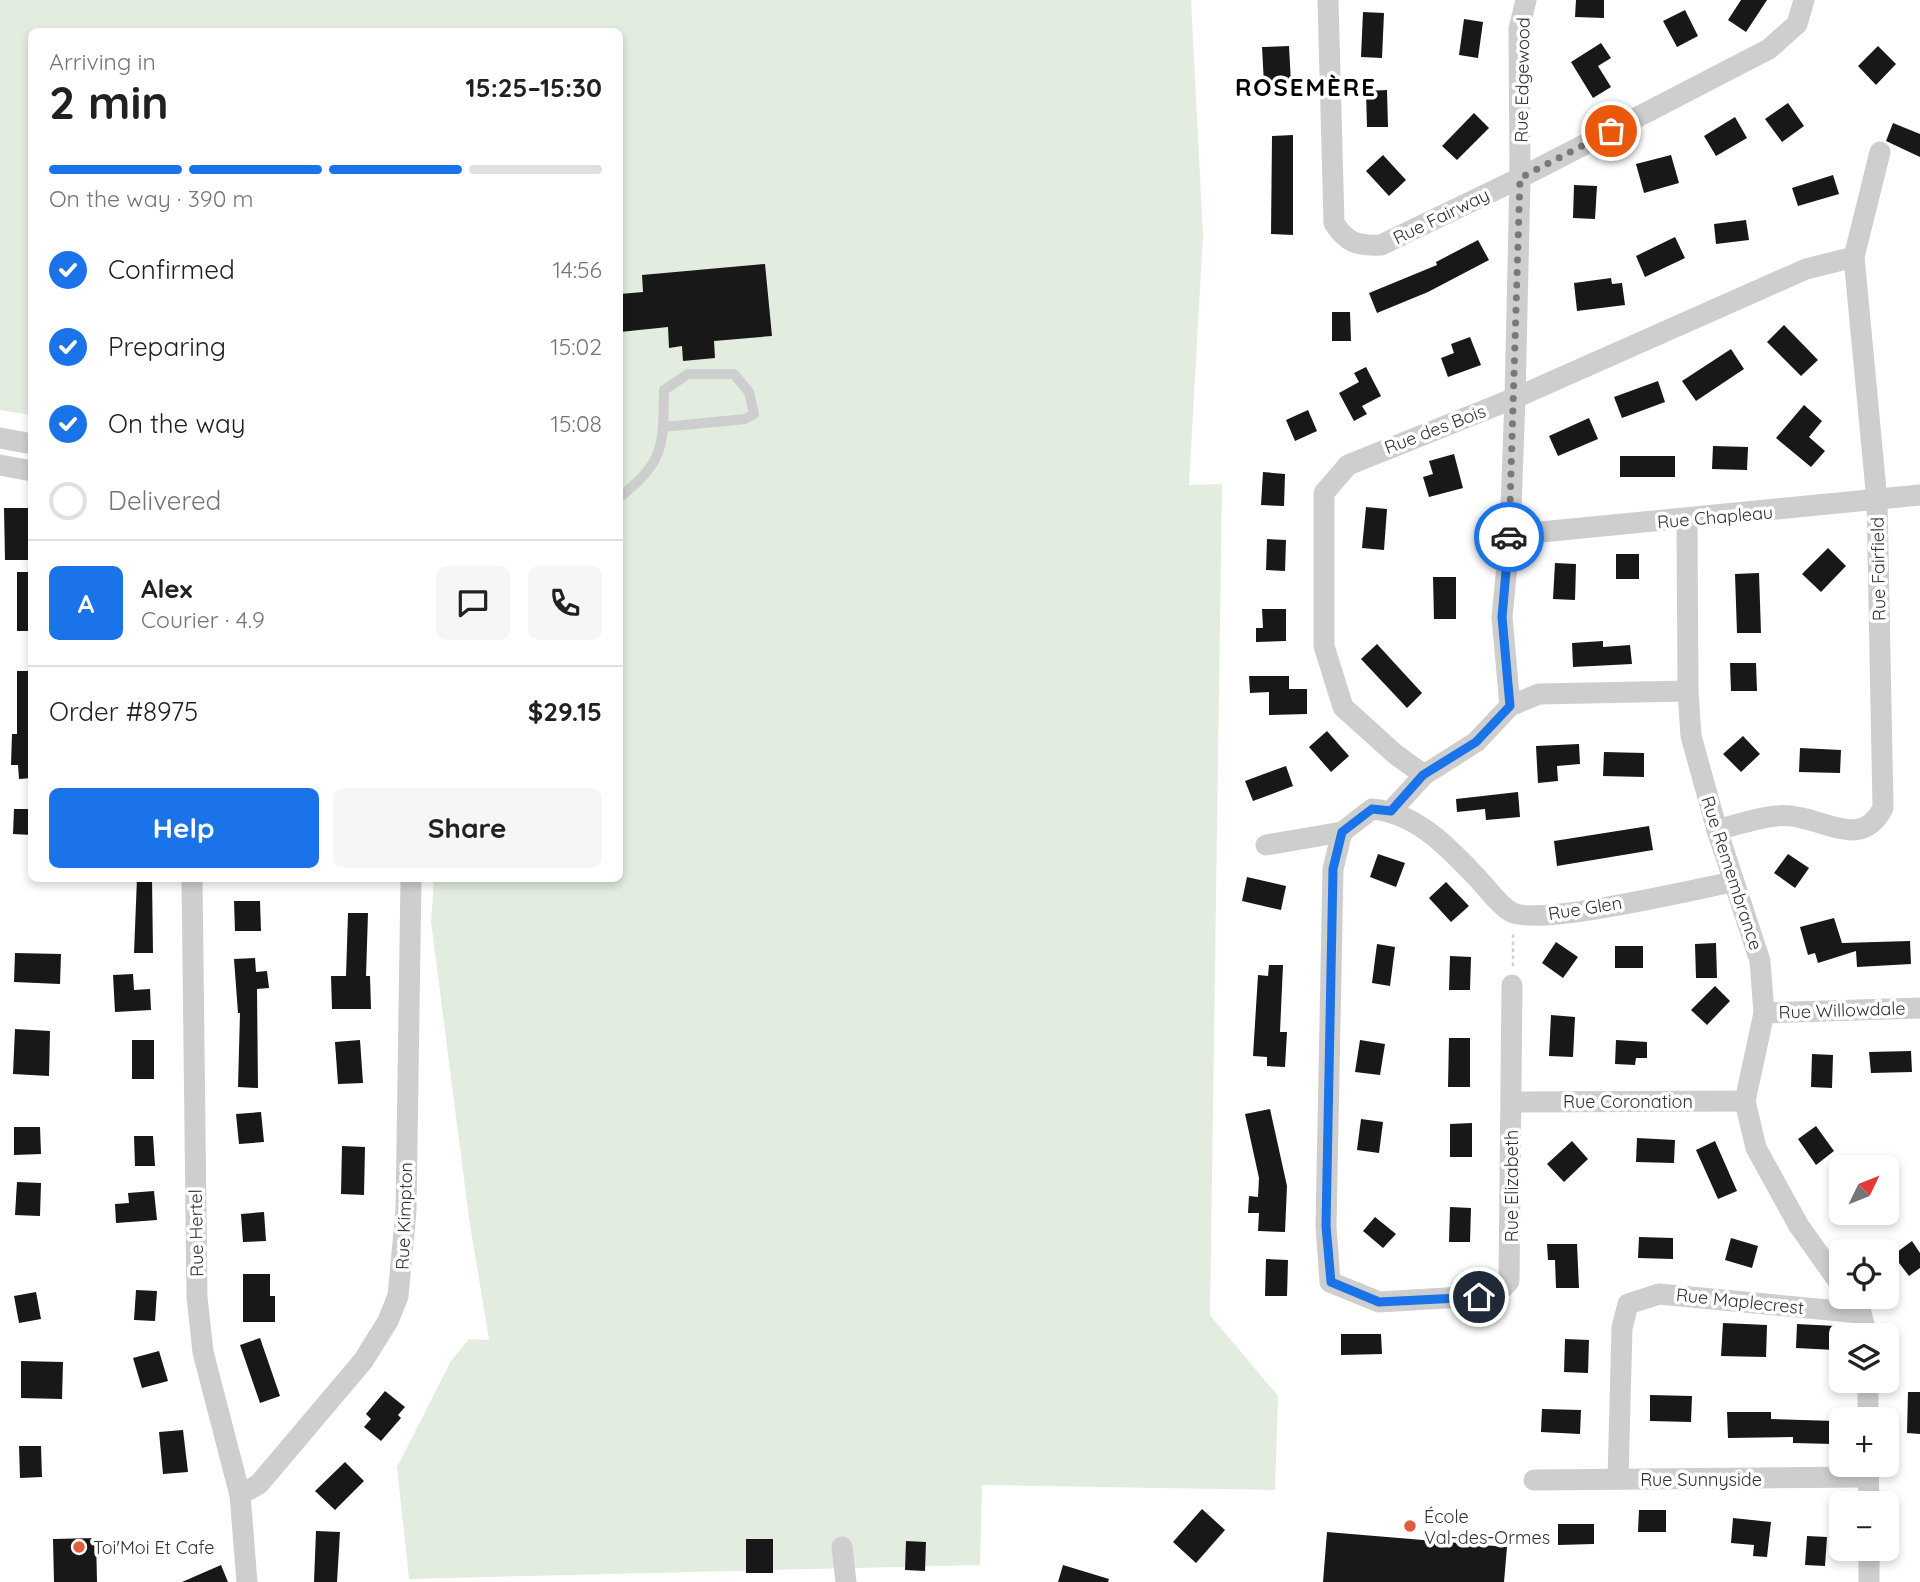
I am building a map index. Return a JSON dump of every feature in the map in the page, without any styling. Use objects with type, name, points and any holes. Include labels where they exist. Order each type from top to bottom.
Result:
[{"type":"street","name":"Rue Fairway","points":[[1328,0],[1334,223],[1344,238],[1359,246],[1381,245],[1520,178],[1769,49],[1797,24],[1804,0]]},
{"type":"street","name":"Rue Edgewood","points":[[1510,706],[1502,617],[1510,535],[1515,398],[1520,178],[1519,29],[1526,0]]},
{"type":"street","name":"Rue Fairfield","points":[[1717,830],[1777,815],[1860,832],[1875,825],[1883,808],[1877,501],[1854,257],[1880,152]]},
{"type":"street","name":"Rue des Bois","points":[[1423,775],[1395,754],[1343,707],[1324,646],[1324,492],[1348,465],[1515,398],[1806,269],[1854,257]]},
{"type":"street","points":[[0,438],[28,443]]},
{"type":"street","points":[[0,465],[28,470]]},
{"type":"street","name":"Rue Chapleau","points":[[1510,535],[1687,520],[1920,495]]},
{"type":"street","name":"Rue Remembrance","points":[[1687,520],[1688,691],[1691,736],[1717,830],[1760,961],[1764,1013],[1745,1101],[1756,1148],[1799,1226],[1829,1268]]},
{"type":"street","points":[[1391,811],[1423,775],[1476,742],[1510,706],[1539,694],[1688,691]]},
{"type":"street","points":[[1266,845],[1342,832],[1372,809],[1391,811],[1426,829],[1455,853],[1499,902],[1513,913]]},
{"type":"street","name":"Rue Elizabeth","points":[[1342,832],[1333,869],[1326,1226],[1331,1282],[1379,1302],[1496,1295],[1509,1281],[1512,985]]},
{"type":"street","name":"Rue Hertel","points":[[192,882],[197,1297],[203,1352],[240,1495],[247,1582]]},
{"type":"street","name":"Rue Kimpton","points":[[240,1495],[259,1484],[363,1361],[388,1321],[398,1296],[405,1211],[411,882]]},
{"type":"street","name":"Rue Glen","points":[[1513,913],[1549,916],[1733,882]]},
{"type":"street","name":"Rue Willowdale","points":[[1764,1013],[1920,1008]]},
{"type":"street","name":"Rue Coronation","points":[[1511,1102],[1745,1101]]},
{"type":"street","name":"Rue Maplecrest","points":[[1618,1479],[1622,1328],[1628,1304],[1659,1294],[1829,1304]]},
{"type":"street","name":"Rue Sunnyside","points":[[1534,1480],[1829,1472]]},
{"type":"street","points":[[842,1547],[846,1582]]},
{"type":"street","points":[[1869,1561],[1869,1582]]},
{"type":"lane","points":[[623,494],[656,463],[663,427],[664,390],[688,374],[734,374],[749,392],[754,414],[745,419],[663,427]]},
{"type":"path","points":[[1512,985],[1513,913]]},
{"type":"green space","points":[[0,0],[1191,0],[1203,235],[1189,485],[1222,484],[1210,1315],[1278,1396],[1275,1490],[982,1485],[980,1565],[409,1579],[397,1467],[451,1361],[469,1339],[489,1340],[469,1218],[431,922],[434,882],[623,882],[623,28],[28,28],[28,415],[0,410]]},
{"type":"building","points":[[1576,0],[1604,0],[1604,18],[1575,17]]},
{"type":"building","points":[[1741,0],[1767,0],[1746,32],[1728,20]]},
{"type":"building","points":[[1685,10],[1698,36],[1677,47],[1663,21]]},
{"type":"building","points":[[1363,12],[1384,13],[1382,58],[1361,57]]},
{"type":"building","points":[[1464,19],[1483,22],[1478,58],[1459,55]]},
{"type":"building","points":[[1601,43],[1611,58],[1598,66],[1611,87],[1593,98],[1571,62]]},
{"type":"building","points":[[1289,46],[1291,83],[1264,84],[1262,47]]},
{"type":"building","points":[[1878,46],[1896,64],[1876,85],[1858,66]]},
{"type":"building","points":[[1387,90],[1388,127],[1367,127],[1366,91]]},
{"type":"building","points":[[1788,103],[1804,126],[1782,142],[1765,119]]},
{"type":"building","points":[[1474,113],[1489,128],[1457,160],[1442,146]]},
{"type":"building","points":[[1735,117],[1747,138],[1716,156],[1704,136]]},
{"type":"building","points":[[1893,123],[1920,134],[1920,157],[1886,141]]},
{"type":"building","points":[[1293,135],[1293,235],[1271,234],[1272,136]]},
{"type":"building","points":[[1383,155],[1406,180],[1389,196],[1366,171]]},
{"type":"building","points":[[1671,155],[1679,183],[1644,193],[1636,164]]},
{"type":"building","points":[[1833,175],[1839,194],[1798,206],[1792,188]]},
{"type":"building","points":[[1574,185],[1597,186],[1595,219],[1573,218]]},
{"type":"building","points":[[1746,220],[1749,240],[1716,244],[1714,224]]},
{"type":"building","points":[[1675,237],[1685,258],[1645,277],[1636,256]]},
{"type":"building","points":[[1478,240],[1489,260],[1428,292],[1377,313],[1369,293],[1437,265],[1436,262]]},
{"type":"building","points":[[765,264],[772,336],[714,341],[715,358],[683,361],[682,346],[669,348],[668,327],[623,332],[623,294],[643,292],[642,275]]},
{"type":"building","points":[[1611,278],[1612,284],[1622,283],[1625,305],[1577,311],[1574,283]]},
{"type":"building","points":[[1332,312],[1350,312],[1351,341],[1332,341]]},
{"type":"building","points":[[1784,325],[1818,360],[1801,376],[1767,342]]},
{"type":"building","points":[[1470,337],[1481,365],[1448,377],[1441,358],[1454,353],[1451,344]]},
{"type":"building","points":[[1731,349],[1744,369],[1696,401],[1682,381]]},
{"type":"building","points":[[1366,367],[1381,396],[1362,406],[1367,414],[1354,421],[1339,393],[1359,382],[1354,373]]},
{"type":"building","points":[[1658,381],[1665,402],[1622,418],[1614,397]]},
{"type":"building","points":[[1804,405],[1822,421],[1809,437],[1825,451],[1811,467],[1776,438]]},
{"type":"building","points":[[1308,410],[1317,431],[1295,441],[1286,420]]},
{"type":"building","points":[[1589,418],[1598,439],[1558,456],[1549,436]]},
{"type":"building","points":[[1713,446],[1748,447],[1747,470],[1712,469]]},
{"type":"building","points":[[1454,454],[1463,488],[1429,497],[1423,477],[1433,474],[1429,461]]},
{"type":"building","points":[[1620,456],[1675,456],[1675,477],[1620,477]]},
{"type":"building","points":[[1263,472],[1285,474],[1284,506],[1261,505]]},
{"type":"building","points":[[1366,507],[1387,509],[1384,550],[1362,548]]},
{"type":"building","points":[[4,508],[28,508],[28,560],[5,560]]},
{"type":"building","points":[[1267,539],[1286,540],[1285,571],[1266,570]]},
{"type":"building","points":[[1828,548],[1846,566],[1821,592],[1802,574]]},
{"type":"building","points":[[1616,554],[1639,554],[1639,579],[1616,579]]},
{"type":"building","points":[[1555,563],[1576,564],[1575,600],[1553,599]]},
{"type":"building","points":[[17,572],[28,572],[28,631],[17,631]]},
{"type":"building","points":[[1759,573],[1761,633],[1737,633],[1735,574]]},
{"type":"building","points":[[1433,577],[1456,577],[1456,619],[1434,619]]},
{"type":"building","points":[[1262,609],[1286,609],[1286,641],[1256,642],[1256,628],[1263,628]]},
{"type":"building","points":[[1603,641],[1603,647],[1630,645],[1632,664],[1573,667],[1572,643]]},
{"type":"building","points":[[1377,644],[1422,693],[1407,708],[1361,659]]},
{"type":"building","points":[[1730,663],[1756,663],[1757,691],[1731,691]]},
{"type":"building","points":[[17,671],[28,671],[28,778],[19,779],[18,765],[11,765],[12,734],[17,734]]},
{"type":"building","points":[[1249,676],[1289,676],[1289,689],[1307,689],[1307,714],[1269,715],[1269,692],[1250,693]]},
{"type":"building","points":[[1327,731],[1349,756],[1331,772],[1309,747]]},
{"type":"building","points":[[1743,736],[1760,754],[1741,772],[1723,754]]},
{"type":"building","points":[[1579,744],[1580,764],[1557,766],[1558,781],[1538,783],[1536,746]]},
{"type":"building","points":[[1800,748],[1841,750],[1840,773],[1799,772]]},
{"type":"building","points":[[1604,752],[1644,753],[1644,777],[1603,776]]},
{"type":"building","points":[[1286,766],[1293,786],[1253,801],[1245,781]]},
{"type":"building","points":[[1518,792],[1520,817],[1486,820],[1485,809],[1457,812],[1456,799]]},
{"type":"building","points":[[14,809],[28,809],[28,835],[13,834]]},
{"type":"building","points":[[1649,826],[1653,850],[1557,866],[1554,841]]},
{"type":"building","points":[[1378,854],[1405,863],[1396,887],[1370,877]]},
{"type":"building","points":[[1788,854],[1809,868],[1795,888],[1774,873]]},
{"type":"building","points":[[1247,877],[1286,886],[1281,910],[1242,901]]},
{"type":"building","points":[[137,882],[152,882],[153,953],[134,953]]},
{"type":"building","points":[[1446,882],[1469,906],[1451,922],[1429,898]]},
{"type":"building","points":[[234,901],[260,901],[261,931],[235,931]]},
{"type":"building","points":[[348,913],[368,913],[366,976],[370,976],[371,1009],[332,1009],[331,976],[346,976]]},
{"type":"building","points":[[1834,918],[1842,943],[1910,941],[1911,964],[1857,967],[1856,951],[1818,963],[1815,953],[1808,955],[1800,927]]},
{"type":"building","points":[[1556,942],[1578,957],[1563,978],[1542,963]]},
{"type":"building","points":[[1716,943],[1717,978],[1696,978],[1695,944]]},
{"type":"building","points":[[1377,944],[1395,947],[1390,986],[1372,983]]},
{"type":"building","points":[[1615,946],[1643,946],[1643,968],[1615,968]]},
{"type":"building","points":[[15,953],[61,954],[60,984],[14,982]]},
{"type":"building","points":[[1450,956],[1471,957],[1470,990],[1449,990]]},
{"type":"building","points":[[255,958],[256,972],[267,971],[269,988],[257,989],[258,1088],[238,1087],[240,1013],[234,959]]},
{"type":"building","points":[[1269,965],[1283,965],[1280,1032],[1287,1032],[1285,1067],[1267,1066],[1267,1057],[1253,1056],[1258,975],[1268,976]]},
{"type":"building","points":[[133,974],[134,990],[150,989],[151,1010],[115,1012],[113,975]]},
{"type":"building","points":[[1715,986],[1730,1001],[1707,1025],[1691,1010]]},
{"type":"building","points":[[1551,1015],[1575,1017],[1573,1057],[1549,1056]]},
{"type":"building","points":[[15,1029],[50,1031],[49,1076],[13,1074]]},
{"type":"building","points":[[1449,1038],[1470,1038],[1470,1087],[1448,1087]]},
{"type":"building","points":[[132,1040],[154,1040],[154,1079],[132,1079]]},
{"type":"building","points":[[360,1040],[363,1083],[338,1084],[335,1042]]},
{"type":"building","points":[[1360,1040],[1385,1044],[1380,1075],[1355,1072]]},
{"type":"building","points":[[1616,1040],[1647,1042],[1647,1058],[1636,1058],[1635,1065],[1615,1064]]},
{"type":"building","points":[[1911,1051],[1912,1072],[1871,1073],[1869,1052]]},
{"type":"building","points":[[1812,1054],[1833,1055],[1832,1088],[1811,1087]]},
{"type":"building","points":[[1270,1109],[1287,1186],[1285,1232],[1258,1231],[1259,1213],[1248,1213],[1249,1196],[1258,1197],[1259,1178],[1245,1114]]},
{"type":"building","points":[[261,1112],[264,1142],[239,1144],[236,1114]]},
{"type":"building","points":[[1361,1119],[1383,1122],[1379,1153],[1357,1150]]},
{"type":"building","points":[[1472,1123],[1472,1157],[1450,1157],[1450,1124]]},
{"type":"building","points":[[1816,1126],[1834,1151],[1816,1165],[1798,1139]]},
{"type":"building","points":[[14,1127],[40,1127],[41,1154],[14,1155]]},
{"type":"building","points":[[134,1136],[153,1136],[155,1166],[135,1166]]},
{"type":"building","points":[[1637,1138],[1675,1140],[1674,1163],[1636,1162]]},
{"type":"building","points":[[1572,1141],[1588,1159],[1564,1182],[1547,1164]]},
{"type":"building","points":[[1715,1141],[1737,1191],[1718,1199],[1696,1150]]},
{"type":"building","points":[[342,1146],[365,1147],[364,1195],[341,1194]]},
{"type":"building","points":[[17,1182],[41,1183],[40,1216],[15,1215]]},
{"type":"building","points":[[154,1191],[157,1220],[116,1223],[115,1204],[129,1203],[128,1193]]},
{"type":"building","points":[[1450,1207],[1471,1208],[1470,1242],[1449,1242]]},
{"type":"building","points":[[264,1212],[266,1241],[243,1242],[241,1214]]},
{"type":"building","points":[[1375,1217],[1396,1234],[1383,1248],[1363,1231]]},
{"type":"building","points":[[1639,1237],[1673,1238],[1673,1259],[1638,1258]]},
{"type":"building","points":[[1731,1238],[1758,1246],[1752,1268],[1725,1260]]},
{"type":"building","points":[[1912,1241],[1920,1253],[1920,1268],[1909,1276],[1899,1263],[1899,1251]]},
{"type":"building","points":[[1547,1244],[1577,1244],[1579,1288],[1556,1288],[1555,1260],[1548,1260]]},
{"type":"building","points":[[1266,1259],[1288,1260],[1287,1296],[1265,1296]]},
{"type":"building","points":[[243,1274],[270,1274],[270,1296],[275,1296],[275,1322],[243,1322]]},
{"type":"building","points":[[136,1290],[157,1291],[155,1321],[134,1320]]},
{"type":"building","points":[[36,1292],[41,1319],[19,1323],[14,1296]]},
{"type":"building","points":[[1723,1323],[1767,1325],[1766,1357],[1721,1356]]},
{"type":"building","points":[[1797,1324],[1829,1326],[1829,1350],[1796,1348]]},
{"type":"building","points":[[1341,1334],[1381,1334],[1382,1354],[1341,1355]]},
{"type":"building","points":[[260,1338],[280,1396],[260,1403],[240,1345]]},
{"type":"building","points":[[1565,1339],[1589,1340],[1588,1373],[1564,1372]]},
{"type":"building","points":[[159,1351],[168,1381],[142,1388],[133,1358]]},
{"type":"building","points":[[21,1361],[63,1362],[62,1399],[21,1398]]},
{"type":"building","points":[[385,1391],[405,1407],[398,1415],[401,1418],[381,1441],[364,1427],[371,1419],[366,1414]]},
{"type":"building","points":[[1908,1392],[1920,1392],[1920,1434],[1907,1433]]},
{"type":"building","points":[[1650,1395],[1692,1396],[1691,1422],[1650,1421]]},
{"type":"building","points":[[1542,1409],[1581,1410],[1580,1434],[1541,1432]]},
{"type":"building","points":[[1727,1412],[1771,1412],[1771,1419],[1829,1421],[1829,1444],[1793,1443],[1793,1437],[1728,1438]]},
{"type":"building","points":[[183,1430],[188,1472],[163,1474],[159,1432]]},
{"type":"building","points":[[19,1446],[41,1446],[42,1477],[20,1478]]},
{"type":"building","points":[[345,1462],[364,1481],[335,1510],[315,1491]]},
{"type":"building","points":[[1202,1509],[1225,1530],[1196,1563],[1173,1542]]},
{"type":"building","points":[[1639,1510],[1666,1510],[1666,1532],[1638,1532]]},
{"type":"building","points":[[1733,1518],[1771,1522],[1767,1557],[1753,1556],[1754,1545],[1731,1543]]},
{"type":"building","points":[[1558,1524],[1594,1524],[1594,1544],[1558,1545]]},
{"type":"building","points":[[316,1531],[340,1532],[337,1582],[314,1582]]},
{"type":"building","name":"École Val-des-Ormes","points":[[1327,1532],[1507,1547],[1504,1582],[1323,1582]]},
{"type":"building","points":[[1807,1536],[1827,1537],[1825,1566],[1805,1565]]},
{"type":"building","points":[[96,1538],[97,1582],[54,1582],[53,1539]]},
{"type":"building","points":[[746,1539],[773,1539],[773,1573],[746,1573]]},
{"type":"building","points":[[906,1541],[926,1542],[925,1571],[905,1570]]},
{"type":"building","points":[[221,1565],[228,1582],[182,1582]]},
{"type":"building","points":[[1063,1565],[1109,1579],[1108,1582],[1058,1582]]},
{"type":"way so far","points":[[1509,537],[1520,178],[1611,131]]},
{"type":"place","name":"École Val-des-Ormes","points":[[1410,1526]]},
{"type":"place","name":"Toi'Moi Et Cafe","points":[[79,1547]]},
{"type":"district","name":"ROSEMÈRE","points":[[1306,87]]},
{"type":"route","points":[[1479,1297],[1379,1302],[1331,1282],[1326,1226],[1333,869],[1342,832],[1372,809],[1391,811],[1423,775],[1476,742],[1510,706],[1502,617],[1509,537]]}]
